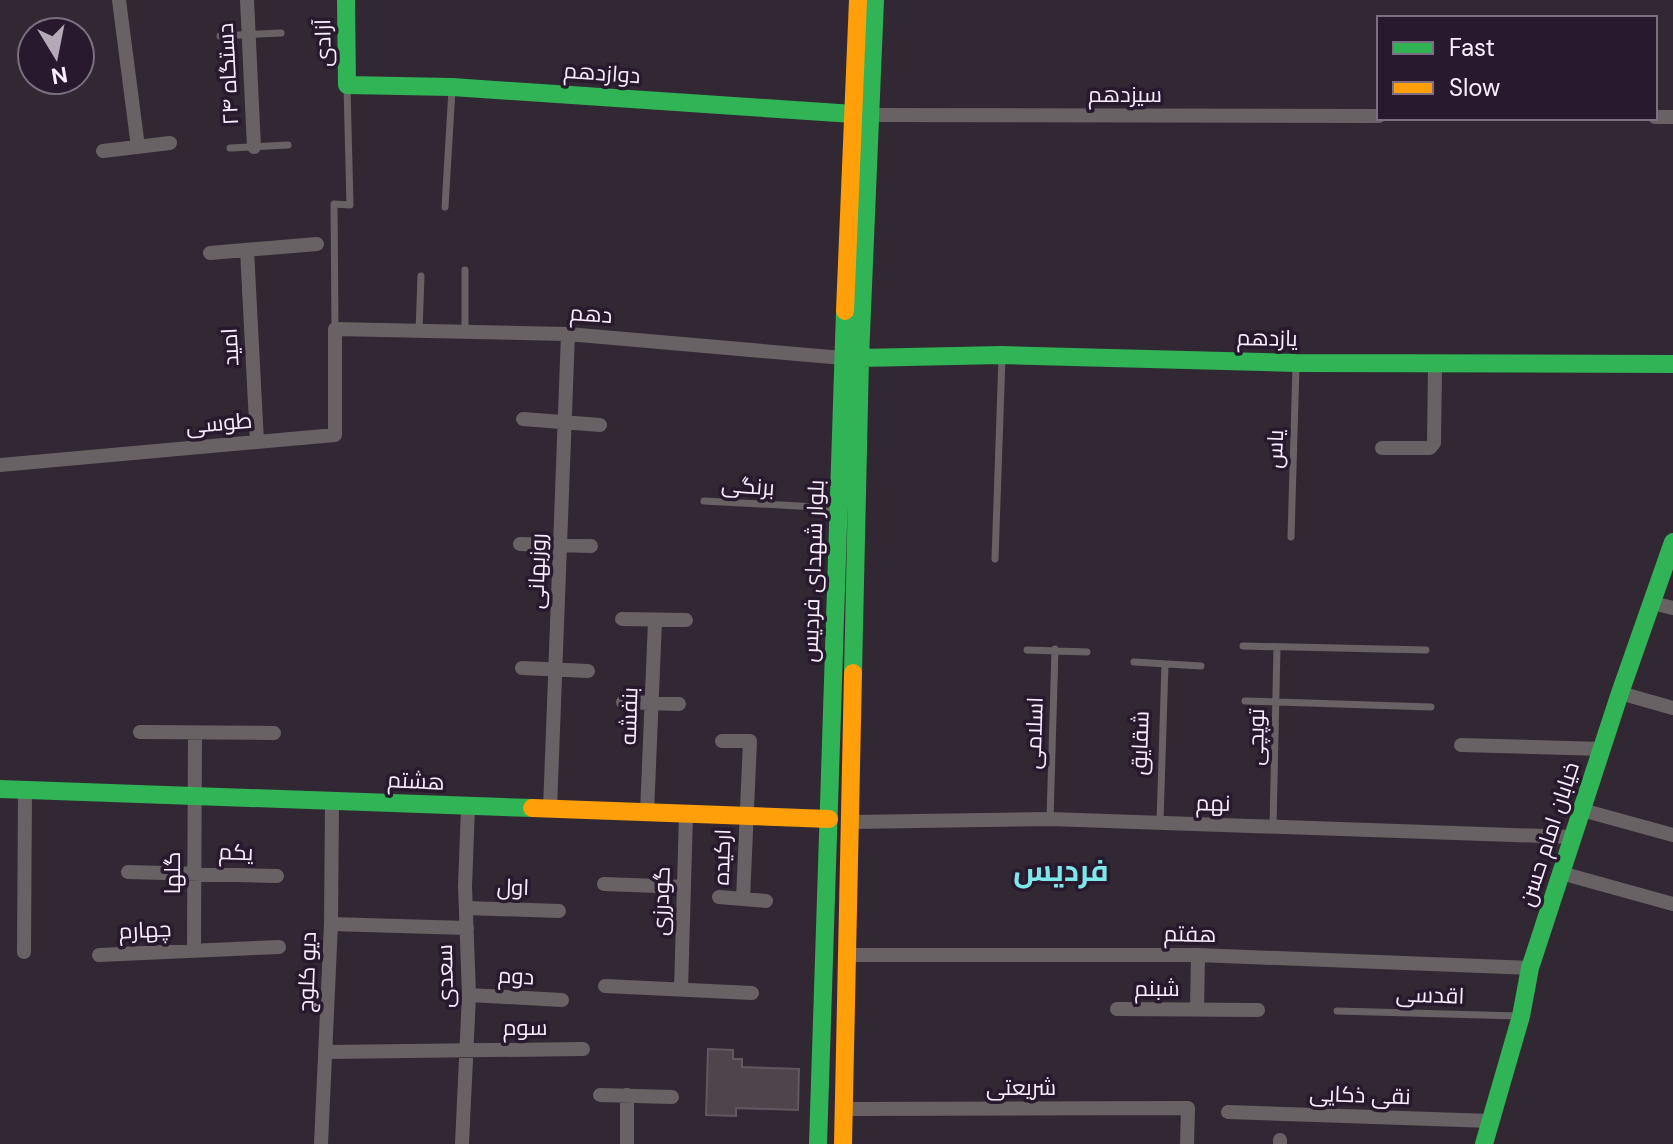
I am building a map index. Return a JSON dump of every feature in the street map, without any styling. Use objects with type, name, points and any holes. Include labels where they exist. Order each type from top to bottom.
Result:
[{"type":"street","points":[[119,0],[138,147]]},
{"type":"street","name":"۲۴ دستگاه","points":[[247,0],[254,147]]},
{"type":"street","name":"آزادی","points":[[346,0],[347,85]]},
{"type":"street","name":"بلوار شهدای فردیس","points":[[858,0],[862,114]]},
{"type":"street","name":"بلوار شهدای فردیس","points":[[843,1144],[851,822],[852,358],[862,114],[875,0]]},
{"type":"street","name":"دوازدهم","points":[[347,85],[452,87],[862,114]]},
{"type":"street","name":"سیزدهم","points":[[862,114],[1377,116]]},
{"type":"street","points":[[103,151],[170,143]]},
{"type":"street","points":[[210,253],[317,244]]},
{"type":"street","name":"امید","points":[[247,250],[257,442]]},
{"type":"street","name":"دهم","points":[[335,329],[568,334],[852,358]]},
{"type":"street","name":"طوسی","points":[[0,465],[335,435],[335,329]]},
{"type":"street","name":"روزبهانی","points":[[550,809],[568,334]]},
{"type":"street","name":"یازدهم","points":[[852,358],[1002,355],[1296,363],[1673,364]]},
{"type":"street","name":"بلوار شهدای فردیس","points":[[818,1144],[838,508],[852,358]]},
{"type":"street","points":[[1382,448],[1422,449],[1430,448],[1434,443],[1435,364]]},
{"type":"street","points":[[523,419],[600,425]]},
{"type":"street","name":"خیابان امام حسن","points":[[1484,1144],[1521,1016],[1530,968],[1673,542]]},
{"type":"street","points":[[520,544],[591,546]]},
{"type":"street","points":[[1652,603],[1673,608]]},
{"type":"street","points":[[622,619],[686,620]]},
{"type":"street","name":"بنفشه","points":[[647,813],[655,621]]},
{"type":"street","points":[[522,668],[588,671]]},
{"type":"street","points":[[1620,693],[1673,708]]},
{"type":"street","points":[[623,702],[679,704]]},
{"type":"street","points":[[140,732],[274,733]]},
{"type":"street","points":[[195,733],[195,796]]},
{"type":"street","name":"ارکیده","points":[[722,741],[750,741],[743,899]]},
{"type":"street","points":[[1461,745],[1603,749]]},
{"type":"street","name":"هشتم","points":[[0,789],[829,819]]},
{"type":"street","points":[[24,952],[25,790]]},
{"type":"street","name":"گلها","points":[[194,950],[195,796]]},
{"type":"street","name":"دیو کلوچ","points":[[321,1144],[331,924],[332,801]]},
{"type":"street","name":"سعدی","points":[[462,1144],[469,995],[466,908],[468,807]]},
{"type":"street","points":[[1582,810],[1673,835]]},
{"type":"street","name":"گودرزی","points":[[681,990],[686,814]]},
{"type":"street","name":"نهم","points":[[851,822],[1050,819],[1573,837]]},
{"type":"street","points":[[128,872],[194,873]]},
{"type":"street","name":"یکم","points":[[194,873],[277,876]]},
{"type":"street","points":[[1561,873],[1673,904]]},
{"type":"street","points":[[604,884],[684,887]]},
{"type":"street","points":[[719,897],[766,901]]},
{"type":"street","name":"اول","points":[[466,908],[559,911]]},
{"type":"street","points":[[331,924],[467,928]]},
{"type":"street","points":[[194,950],[279,947]]},
{"type":"street","name":"چهارم","points":[[99,955],[194,950]]},
{"type":"street","name":"هفتم","points":[[848,955],[1198,955],[1530,968]]},
{"type":"street","name":"شبنم","points":[[1197,1010],[1198,955]]},
{"type":"street","points":[[605,986],[752,993]]},
{"type":"street","name":"دوم","points":[[469,995],[562,1000]]},
{"type":"street","name":"شبنم","points":[[1117,1009],[1258,1010]]},
{"type":"street","name":"سوم","points":[[326,1052],[583,1049]]},
{"type":"street","points":[[600,1095],[672,1097]]},
{"type":"street","points":[[627,1095],[627,1144]]},
{"type":"street","name":"شریعتی","points":[[854,1109],[1188,1108],[1187,1144]]},
{"type":"street","name":"نقی ذکایی","points":[[1228,1112],[1491,1121]]},
{"type":"lane","points":[[220,36],[281,33]]},
{"type":"lane","points":[[335,329],[334,204],[350,205],[347,85]]},
{"type":"lane","points":[[445,207],[452,87]]},
{"type":"lane","points":[[230,148],[288,145]]},
{"type":"lane","points":[[465,270],[465,332]]},
{"type":"lane","points":[[419,331],[421,276]]},
{"type":"lane","points":[[995,559],[1002,355]]},
{"type":"lane","name":"یاس","points":[[1291,537],[1296,363]]},
{"type":"lane","name":"برنگی","points":[[704,501],[838,508]]},
{"type":"lane","points":[[1243,646],[1426,650]]},
{"type":"lane","name":"توپچی","points":[[1273,826],[1277,648]]},
{"type":"lane","name":"اسلامی","points":[[1050,819],[1055,649]]},
{"type":"lane","points":[[1027,650],[1087,652]]},
{"type":"lane","points":[[1134,662],[1201,666]]},
{"type":"lane","name":"شقایق","points":[[1160,824],[1165,664]]},
{"type":"lane","points":[[1245,701],[1431,707]]},
{"type":"lane","name":"اقدسی","points":[[1337,1011],[1521,1016]]},
{"type":"building","points":[[708,1049],[733,1050],[733,1059],[742,1059],[742,1067],[799,1069],[798,1110],[736,1108],[736,1116],[706,1115]]},
{"type":"traffic: fast","points":[[346,0],[347,85],[452,87],[853,114]]},
{"type":"traffic: fast","points":[[853,673],[860,358],[875,0]]},
{"type":"traffic: fast","points":[[818,1144],[845,311]]},
{"type":"traffic: fast","points":[[860,358],[1002,355],[1296,363],[1673,364]]},
{"type":"traffic: fast","points":[[1484,1144],[1521,1016],[1530,968],[1673,542]]},
{"type":"traffic: fast","points":[[0,789],[532,808]]},
{"type":"traffic: slow","points":[[845,311],[858,0]]},
{"type":"traffic: slow","points":[[843,1144],[853,673]]},
{"type":"traffic: slow","points":[[532,808],[829,819]]},
{"type":"district","name":"فردیس","points":[[1061,870]]}]
